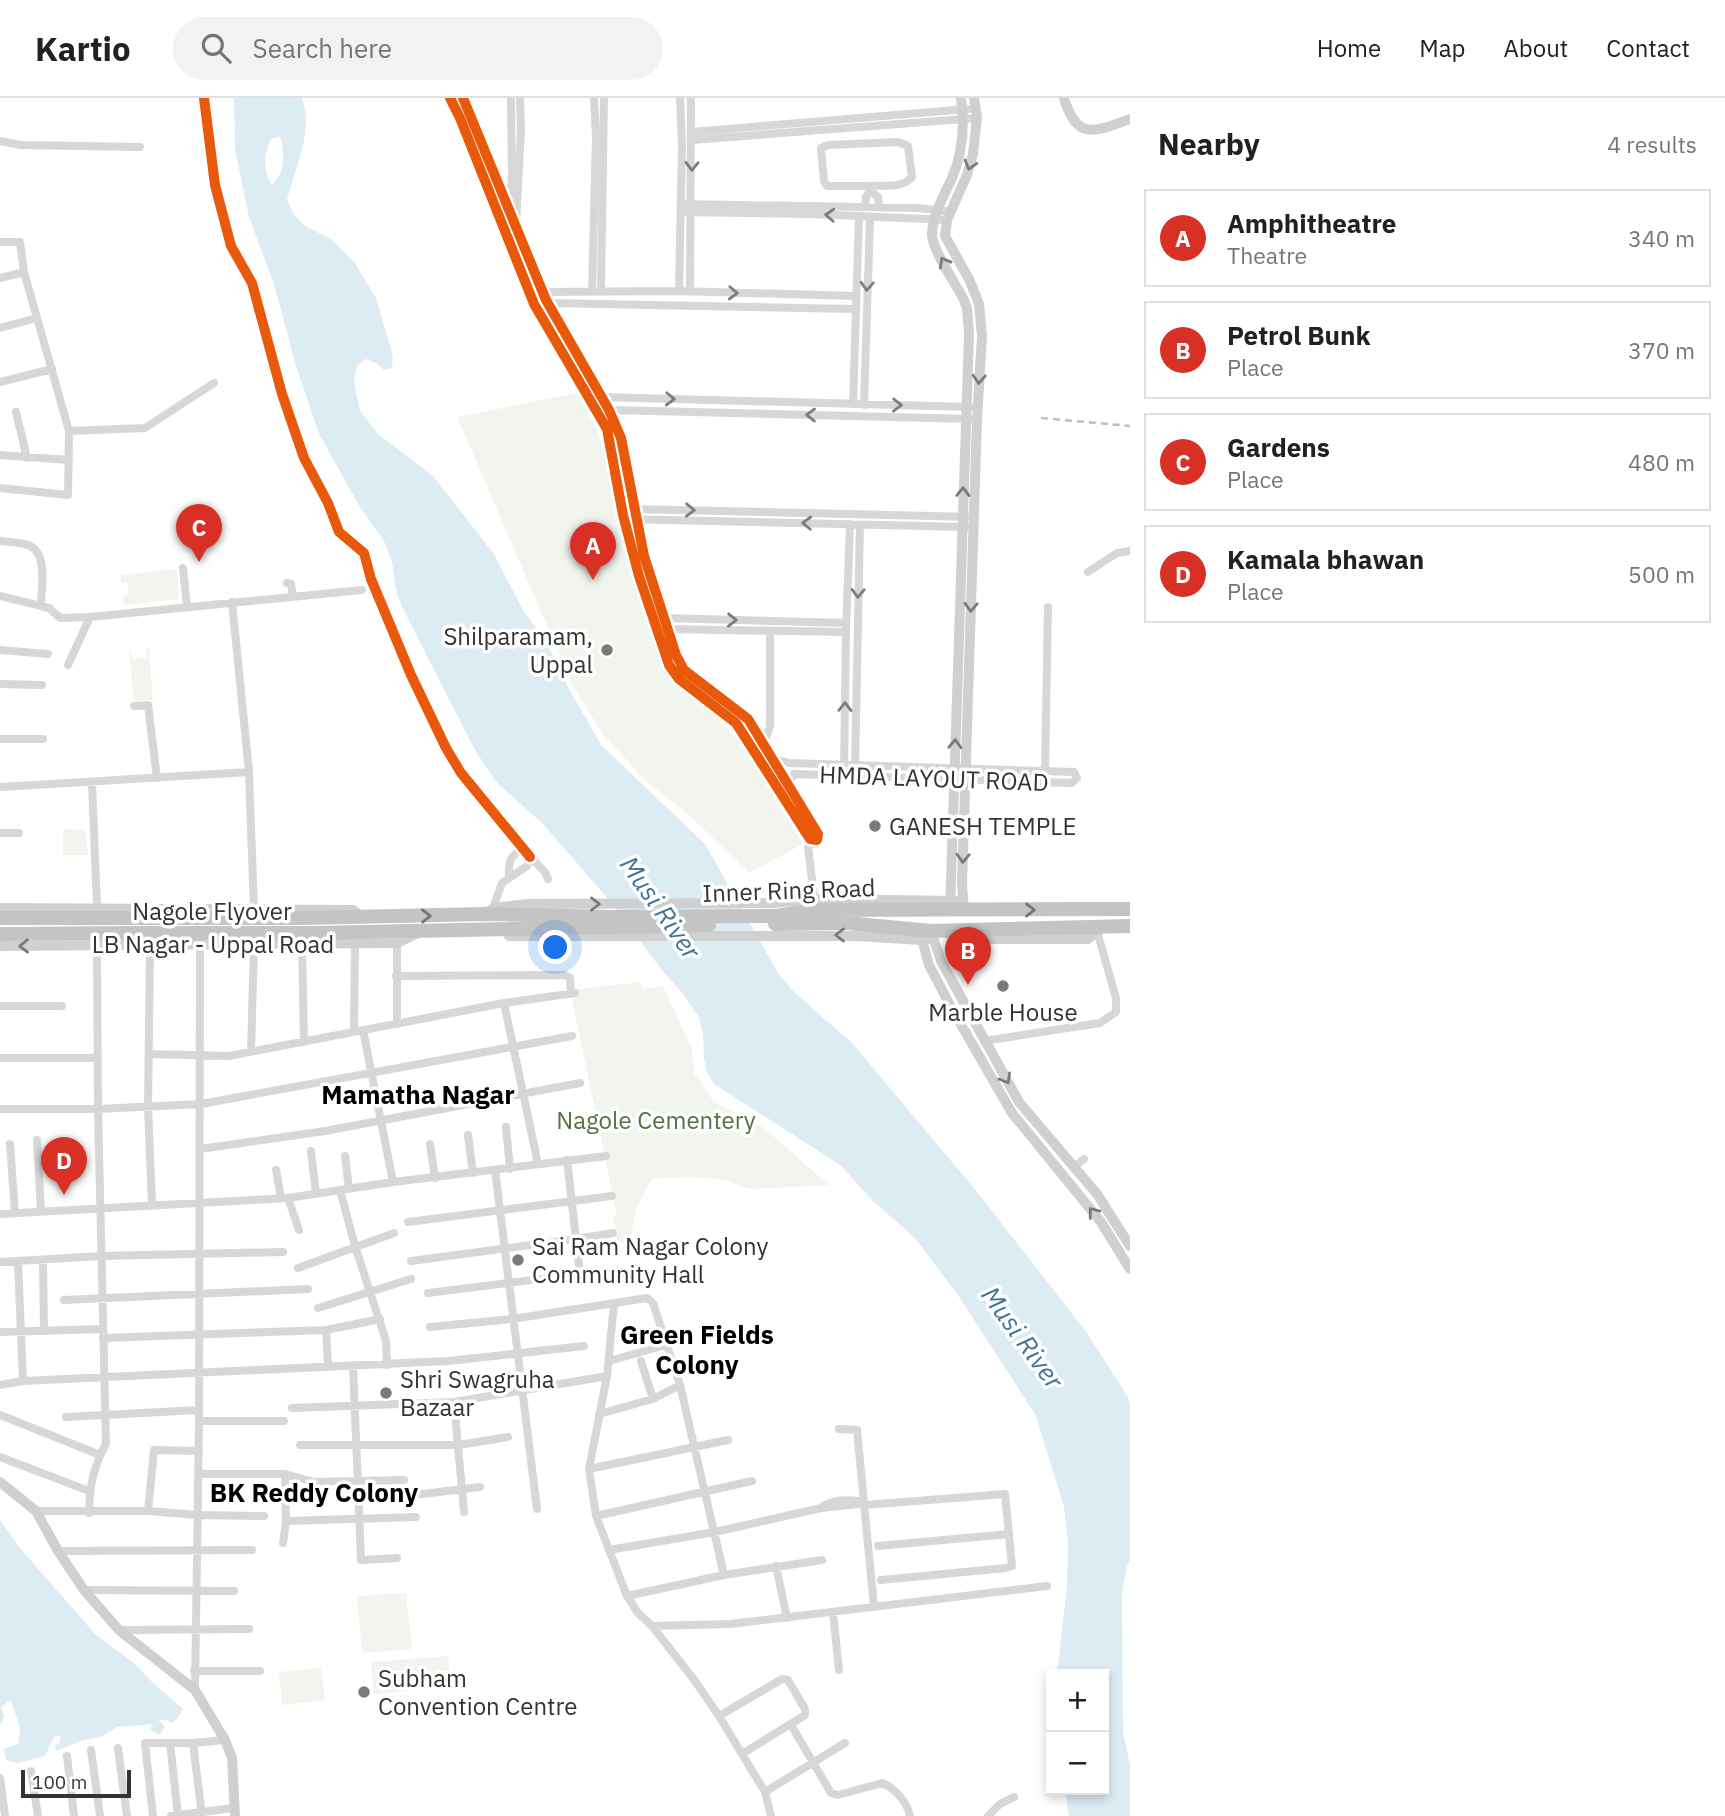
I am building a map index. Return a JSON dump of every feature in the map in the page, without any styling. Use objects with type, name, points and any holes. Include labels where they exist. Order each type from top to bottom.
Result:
[{"type":"highway","name":"Inner Ring Road","points":[[424,931],[615,922],[730,909],[776,916],[815,904],[1130,909]]},
{"type":"highway","name":"Inner Ring Road","points":[[366,917],[490,911],[615,922],[783,929],[847,923],[930,934],[1130,926]]},
{"type":"highway","name":"Nagole Flyover","points":[[0,934],[366,917]]},
{"type":"highway","name":"Nagole Flyover","points":[[0,918],[137,926],[424,931]]},
{"type":"street","points":[[204,98],[215,185],[230,246],[252,283],[282,394],[304,458],[328,503],[339,532],[364,553],[371,579],[406,663],[461,774],[545,872],[548,879]]},
{"type":"street","points":[[450,98],[534,304],[607,429],[624,519],[639,576],[669,665],[679,678],[736,723],[810,839],[817,840]]},
{"type":"street","points":[[463,98],[542,292],[602,397],[621,438],[644,556],[676,655],[684,670],[748,719],[818,834],[817,840],[808,847],[815,904]]},
{"type":"street","points":[[509,212],[512,177],[511,98]]},
{"type":"street","points":[[516,226],[520,98]]},
{"type":"street","points":[[594,98],[596,292],[607,304]]},
{"type":"street","points":[[596,292],[604,98]]},
{"type":"street","points":[[680,98],[690,292]]},
{"type":"street","points":[[679,291],[692,136],[691,98]]},
{"type":"street","points":[[1064,98],[1069,115],[1077,126],[1085,130],[1130,119]]},
{"type":"street","points":[[692,136],[976,108],[977,135],[967,175],[949,216],[945,236],[970,281],[979,304],[982,336],[973,416],[968,522],[957,906]]},
{"type":"street","points":[[962,109],[962,142],[953,174],[936,215],[932,237],[967,308],[969,334],[965,407],[973,416]]},
{"type":"street","points":[[0,141],[20,145],[140,147]]},
{"type":"street","points":[[870,188],[901,185],[910,180],[912,177],[908,146],[898,142],[828,145],[821,148],[824,181],[827,186],[870,188],[878,197],[879,207]]},
{"type":"street","points":[[865,206],[870,188]]},
{"type":"street","points":[[686,208],[865,206],[949,216]]},
{"type":"street","points":[[686,208],[870,218],[936,215]]},
{"type":"street","points":[[853,404],[859,217]]},
{"type":"street","points":[[864,405],[870,218]]},
{"type":"street","points":[[0,242],[19,242],[24,272],[69,431],[68,495],[0,488]]},
{"type":"street","points":[[0,278],[24,272]]},
{"type":"street","points":[[542,292],[679,291],[855,296]]},
{"type":"street","points":[[618,304],[633,292]]},
{"type":"street","points":[[637,305],[652,292]]},
{"type":"street","points":[[548,303],[854,309]]},
{"type":"street","points":[[0,328],[37,318]]},
{"type":"street","points":[[0,382],[52,369]]},
{"type":"street","points":[[69,431],[145,428],[214,383]]},
{"type":"street","points":[[602,397],[965,407]]},
{"type":"street","points":[[609,410],[973,416]]},
{"type":"street","points":[[16,412],[27,458]]},
{"type":"street","points":[[0,455],[69,460]]},
{"type":"street","points":[[622,508],[968,522]]},
{"type":"street","points":[[624,519],[850,524],[968,522]]},
{"type":"street","points":[[844,775],[850,524]]},
{"type":"street","points":[[855,776],[860,524]]},
{"type":"street","points":[[0,541],[27,545],[36,550],[41,558],[41,606]]},
{"type":"street","points":[[1088,572],[1117,553],[1130,551]]},
{"type":"street","points":[[183,568],[187,607]]},
{"type":"street","points":[[287,583],[290,584],[293,596]]},
{"type":"street","points":[[0,596],[49,608],[61,618],[187,607],[218,601],[362,590]]},
{"type":"street","points":[[232,602],[249,772],[254,909]]},
{"type":"street","points":[[1046,782],[1048,607]]},
{"type":"street","points":[[68,665],[90,617]]},
{"type":"street","points":[[664,618],[846,622]]},
{"type":"street","points":[[696,630],[698,619]]},
{"type":"street","points":[[667,629],[770,631],[846,637],[857,641]]},
{"type":"street","points":[[764,744],[770,726],[770,631]]},
{"type":"street","points":[[0,650],[48,654]]},
{"type":"street","points":[[0,684],[42,685]]},
{"type":"street","points":[[134,706],[148,705],[157,778]]},
{"type":"street","points":[[736,723],[737,710]]},
{"type":"street","points":[[0,739],[43,739]]},
{"type":"street","points":[[772,759],[789,763],[855,765],[960,774],[1045,771]]},
{"type":"street","name":"HMDA LAYOUT ROAD","points":[[788,784],[794,774],[960,774],[1046,782],[1075,782],[1077,778],[1074,772],[1045,771]]},
{"type":"street","points":[[0,787],[249,772]]},
{"type":"street","points":[[92,783],[97,907]]},
{"type":"street","points":[[0,833],[19,833]]},
{"type":"street","points":[[509,878],[508,863],[513,855],[523,848]]},
{"type":"street","points":[[490,911],[502,883],[527,866],[530,857]]},
{"type":"street","points":[[490,911],[527,904],[730,909]]},
{"type":"street","name":"LB Nagar - Uppal Road","points":[[0,908],[353,910],[366,917]]},
{"type":"street","points":[[46,908],[47,945]]},
{"type":"street","points":[[444,930],[462,935],[565,936],[783,929]]},
{"type":"street","points":[[984,1041],[1100,1023],[1116,1012],[1116,998],[1100,929]]},
{"type":"street","name":"LB Nagar - Uppal Road","points":[[0,946],[397,943],[424,931]]},
{"type":"street","points":[[930,934],[941,961],[984,1041],[1026,1111],[1112,1216],[1130,1246]]},
{"type":"street","points":[[930,934],[929,965],[1012,1113],[1094,1212],[1130,1269]]},
{"type":"street","points":[[397,943],[397,1024]]},
{"type":"street","points":[[355,944],[358,1031],[372,1074],[393,1182]]},
{"type":"street","points":[[89,1513],[89,1491],[106,1444],[97,945]]},
{"type":"street","points":[[150,945],[148,1107],[152,1204]]},
{"type":"street","points":[[195,1690],[201,945]]},
{"type":"street","points":[[251,1052],[254,945]]},
{"type":"street","points":[[302,945],[304,1042]]},
{"type":"street","points":[[149,1054],[229,1056],[504,1003],[573,993],[570,978],[565,975],[396,976]]},
{"type":"street","points":[[504,1003],[538,1164]]},
{"type":"street","points":[[0,1006],[62,1006]]},
{"type":"street","points":[[0,1109],[98,1109],[201,1104],[572,1036]]},
{"type":"street","points":[[0,1058],[97,1058]]},
{"type":"street","points":[[200,1149],[381,1120],[580,1083]]},
{"type":"street","points":[[506,1127],[510,1169]]},
{"type":"street","points":[[468,1135],[473,1173]]},
{"type":"street","points":[[37,1140],[41,1211]]},
{"type":"street","points":[[10,1144],[15,1213]]},
{"type":"street","points":[[430,1144],[435,1178]]},
{"type":"street","points":[[311,1151],[316,1194]]},
{"type":"street","points":[[345,1156],[345,1189],[355,1246],[386,1341],[387,1365]]},
{"type":"street","points":[[0,1214],[285,1198],[607,1156]]},
{"type":"street","points":[[1074,1167],[1084,1159]]},
{"type":"street","points":[[567,1160],[580,1275]]},
{"type":"street","points":[[276,1170],[299,1230]]},
{"type":"street","points":[[495,1170],[537,1508]]},
{"type":"street","points":[[408,1222],[612,1196]]},
{"type":"street","points":[[298,1268],[394,1233]]},
{"type":"street","points":[[411,1261],[612,1233]]},
{"type":"street","points":[[0,1262],[101,1256],[283,1252]]},
{"type":"street","points":[[43,1260],[44,1331]]},
{"type":"street","points":[[18,1261],[23,1381]]},
{"type":"street","points":[[428,1293],[596,1272]]},
{"type":"street","points":[[318,1308],[411,1279]]},
{"type":"street","points":[[64,1300],[308,1289]]},
{"type":"street","points":[[430,1327],[512,1320],[648,1298],[653,1303],[680,1385],[724,1575]]},
{"type":"street","points":[[614,1304],[607,1376],[589,1469],[596,1516],[627,1596],[719,1716],[765,1792],[771,1816]]},
{"type":"street","points":[[0,1332],[199,1334],[326,1330],[380,1319]]},
{"type":"street","points":[[326,1330],[328,1367]]},
{"type":"street","points":[[609,1361],[666,1345]]},
{"type":"street","points":[[0,1385],[23,1381],[199,1371],[387,1365],[584,1346]]},
{"type":"street","points":[[641,1361],[653,1399]]},
{"type":"street","points":[[353,1366],[361,1560],[397,1558]]},
{"type":"street","points":[[292,1408],[454,1402],[607,1376]]},
{"type":"street","points":[[599,1414],[653,1399],[680,1385]]},
{"type":"street","points":[[454,1402],[464,1512]]},
{"type":"street","points":[[66,1416],[199,1410]]},
{"type":"street","points":[[0,1415],[100,1455]]},
{"type":"street","points":[[199,1421],[284,1421]]},
{"type":"street","points":[[839,1429],[858,1430],[874,1607]]},
{"type":"street","points":[[300,1445],[459,1445],[508,1437]]},
{"type":"street","points":[[589,1469],[727,1440]]},
{"type":"street","points":[[148,1511],[154,1450],[199,1451]]},
{"type":"street","points":[[0,1457],[89,1491]]},
{"type":"street","points":[[198,1474],[285,1474],[314,1482],[404,1480]]},
{"type":"street","points":[[283,1543],[286,1521],[285,1474]]},
{"type":"street","points":[[0,1482],[36,1511],[84,1590],[119,1630],[195,1690],[225,1740],[232,1758],[234,1812],[175,1816],[170,1743]]},
{"type":"street","points":[[596,1516],[752,1482]]},
{"type":"street","points":[[406,1496],[480,1487]]},
{"type":"street","points":[[609,1550],[715,1532],[821,1507],[1005,1494],[1012,1566],[881,1580]]},
{"type":"street","points":[[36,1511],[148,1511],[264,1516]]},
{"type":"street","points":[[286,1521],[416,1517]]},
{"type":"street","points":[[878,1546],[1009,1534]]},
{"type":"street","points":[[58,1551],[252,1550]]},
{"type":"street","points":[[627,1596],[724,1575],[822,1560]]},
{"type":"street","points":[[776,1566],[787,1618]]},
{"type":"street","points":[[652,1626],[730,1625],[1047,1586]]},
{"type":"street","points":[[84,1590],[234,1591]]},
{"type":"street","points":[[833,1613],[839,1670]]},
{"type":"street","points":[[119,1630],[249,1629]]},
{"type":"street","points":[[194,1671],[260,1671]]},
{"type":"street","points":[[719,1716],[786,1678],[806,1713],[804,1718],[742,1754]]},
{"type":"street","points":[[791,1725],[831,1793],[838,1795],[887,1784],[905,1803],[910,1816]]},
{"type":"street","points":[[153,1816],[145,1743],[225,1740]]},
{"type":"street","points":[[765,1792],[845,1742]]},
{"type":"street","points":[[193,1743],[202,1814]]},
{"type":"street","points":[[118,1748],[127,1816]]},
{"type":"street","points":[[91,1750],[100,1816]]},
{"type":"street","points":[[67,1756],[74,1816]]},
{"type":"street","points":[[31,1771],[38,1816]]},
{"type":"street","points":[[0,1778],[5,1816]]},
{"type":"street","points":[[988,1816],[1000,1804],[1014,1797]]},
{"type":"green space","name":"Shilparamam, Uppal","points":[[577,393],[598,432],[650,628],[666,671],[716,716],[741,744],[803,844],[749,873],[690,816],[646,781],[604,736],[573,686],[457,417]]},
{"type":"green space","points":[[177,569],[179,599],[124,605],[123,596],[129,595],[128,583],[121,583],[121,575]]},
{"type":"green space","points":[[149,648],[153,700],[134,701],[129,650],[132,659],[146,658],[146,649]]},
{"type":"green space","points":[[63,829],[85,830],[88,855],[63,855]]},
{"type":"green space","name":"Nagole Cementery","points":[[641,982],[643,989],[663,986],[692,1048],[694,1073],[714,1102],[764,1128],[829,1185],[754,1189],[709,1178],[652,1179],[636,1209],[630,1243],[618,1243],[613,1216],[617,1215],[570,990]]},
{"type":"green space","points":[[406,1593],[412,1649],[362,1653],[357,1596]]},
{"type":"green space","points":[[448,1656],[452,1687],[374,1694],[371,1662]]},
{"type":"green space","points":[[321,1668],[325,1700],[282,1705],[279,1672]]},
{"type":"water","name":"Musi River","points":[[234,98],[302,98],[305,136],[287,200],[294,215],[305,226],[331,239],[354,262],[376,298],[393,356],[392,368],[384,370],[366,359],[357,365],[354,382],[360,411],[379,435],[433,476],[494,554],[523,610],[546,642],[601,745],[705,844],[778,973],[795,993],[852,1043],[978,1193],[1087,1333],[1128,1397],[1130,1561],[1122,1593],[1123,1732],[1130,1765],[1130,1816],[1069,1816],[1066,1795],[1109,1795],[1109,1669],[1058,1669],[1067,1586],[1068,1543],[1064,1507],[1036,1416],[958,1295],[915,1238],[874,1202],[840,1165],[714,1084],[704,1059],[699,1018],[684,995],[603,893],[542,823],[497,783],[476,752],[403,609],[384,541],[361,509],[319,434],[296,366],[274,284],[249,217],[235,149]],"holes":[[[281,138],[282,169],[272,185],[265,162],[271,139]]]},
{"type":"water","points":[[0,1520],[20,1548],[96,1635],[135,1664],[183,1709],[171,1723],[168,1720],[158,1720],[165,1726],[160,1735],[150,1730],[152,1724],[118,1727],[100,1737],[83,1740],[56,1751],[55,1746],[62,1735],[54,1737],[45,1756],[18,1763],[6,1760],[4,1749],[18,1744],[20,1728],[11,1700],[1,1707],[4,1716],[1,1724],[0,1722]]},
{"type":"railway","points":[[1041,418],[1130,426]]},
{"type":"cycle path","points":[[204,98],[215,185],[231,246],[252,283],[282,394],[304,458],[328,503],[339,532],[364,553],[371,579],[411,675],[446,748],[461,773],[530,857]]},
{"type":"cycle path","points":[[450,98],[534,304],[607,429],[623,515],[639,576],[669,665],[679,679],[736,723],[810,839],[817,840],[818,834],[748,719],[684,670],[676,655],[644,556],[621,438],[609,410],[546,300],[463,98]]},
{"type":"place","name":"Gardens","points":[[199,562]]},
{"type":"place","name":"Amphitheatre","points":[[593,580]]},
{"type":"place","name":"Shilparamam, Uppal","points":[[607,650]]},
{"type":"place","name":"GANESH TEMPLE","points":[[875,826]]},
{"type":"place","name":"Petrol Bunk","points":[[968,985]]},
{"type":"place","name":"Marble House","points":[[1003,986]]},
{"type":"place","name":"Kamala bhawan","points":[[64,1195]]},
{"type":"place","name":"Sai Ram Nagar Colony Community Hall","points":[[518,1260]]},
{"type":"place","name":"Shri Swagruha Bazaar","points":[[386,1393]]},
{"type":"place","name":"Subham Convention Centre","points":[[364,1692]]},
{"type":"district","name":"Mamatha Nagar","points":[[418,1094]]},
{"type":"district","name":"Green Fields Colony","points":[[697,1349]]},
{"type":"district","name":"BK Reddy Colony","points":[[314,1492]]}]
